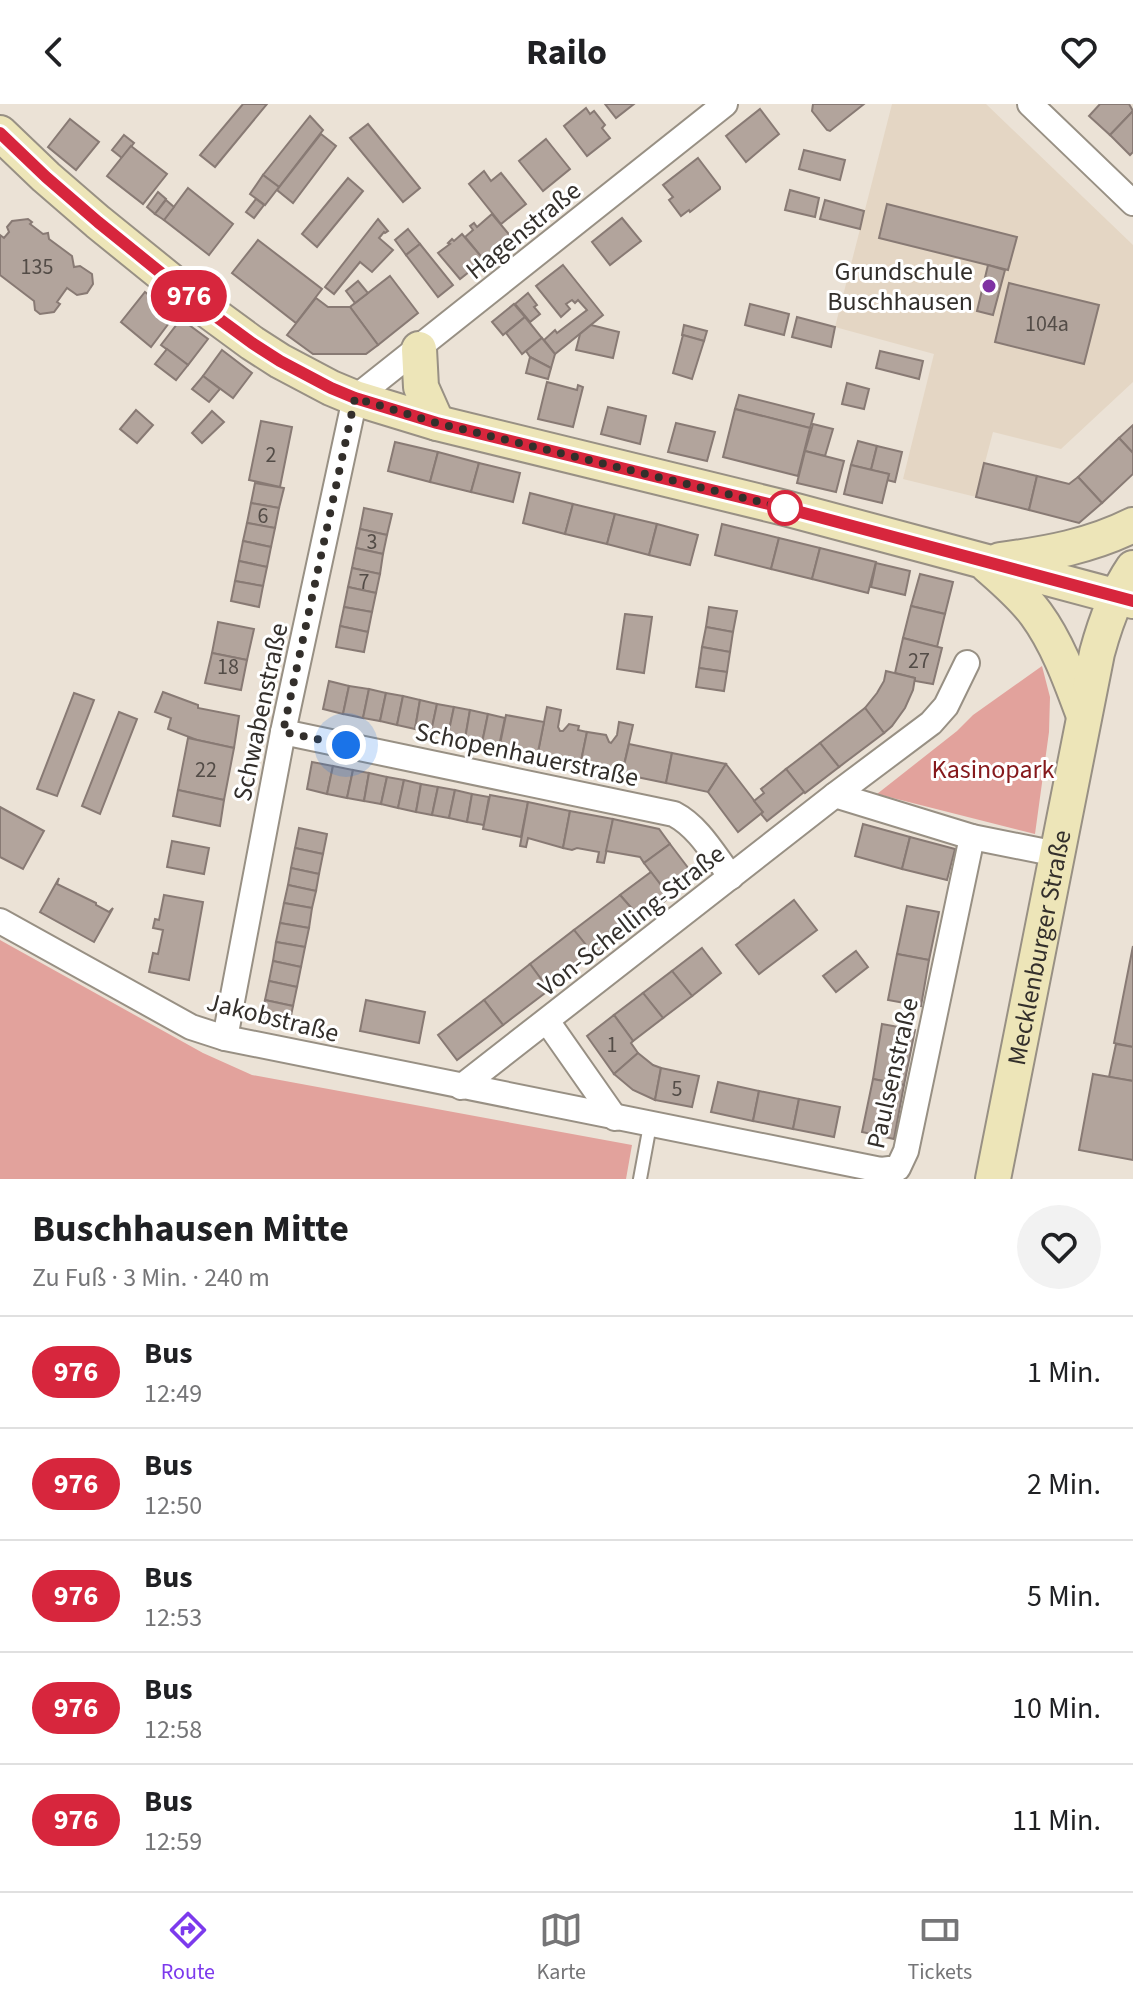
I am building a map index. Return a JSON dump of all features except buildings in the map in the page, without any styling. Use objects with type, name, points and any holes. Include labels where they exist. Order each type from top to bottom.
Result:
[{"type":"main road","points":[[0,133],[98,222],[203,307],[280,361],[355,398],[437,423],[785,508],[984,562],[1128,589]]},
{"type":"main road","points":[[419,349],[421,387],[437,423]]},
{"type":"main road","points":[[984,562],[1067,550],[1133,525]]},
{"type":"main road","points":[[984,562],[1019,593],[1036,614],[1052,640],[1084,717]]},
{"type":"main road","name":"Mecklenburger Straße","points":[[993,1179],[1103,629],[1128,589]]},
{"type":"street","name":"Hagenstraße","points":[[355,398],[725,104]]},
{"type":"street","points":[[1030,104],[1133,203]]},
{"type":"street","name":"Schwabenstraße","points":[[225,1038],[283,732],[355,398]]},
{"type":"street","name":"Von-Schelling-Straße","points":[[461,1087],[931,723],[946,706],[967,663]]},
{"type":"street","name":"Schopenhauerstraße","points":[[283,732],[674,814],[686,820],[731,877]]},
{"type":"street","points":[[835,795],[972,837],[1057,854]]},
{"type":"street","name":"Paulsenstraße","points":[[461,1087],[881,1170],[898,1168],[906,1151],[972,837]]},
{"type":"street","name":"Jakobstraße","points":[[0,921],[191,1027],[225,1038],[461,1087]]},
{"type":"street","points":[[547,1021],[615,1118]]},
{"type":"lane","points":[[640,1179],[650,1125]]},
{"type":"shaded area","name":"Grundschule Buschhausen","points":[[892,104],[986,104],[1133,245],[1133,382],[1061,449],[993,432],[976,497],[903,479],[934,354],[835,327]]},
{"type":"green space","name":"Kasinopark","points":[[1042,666],[1050,697],[1049,732],[1035,834],[877,794],[973,715]]},
{"type":"green space","points":[[0,940],[203,1053],[252,1075],[632,1145],[626,1179],[0,1179]]},
{"type":"bus line","name":"976","points":[[0,133],[98,222],[203,307],[280,361],[355,398],[437,423],[785,508],[1133,601]]},
{"type":"place","name":"Grundschule Buschhausen","points":[[989,286]]},
{"type":"route","points":[[346,745],[283,732],[355,398],[437,423],[785,508]]}]
